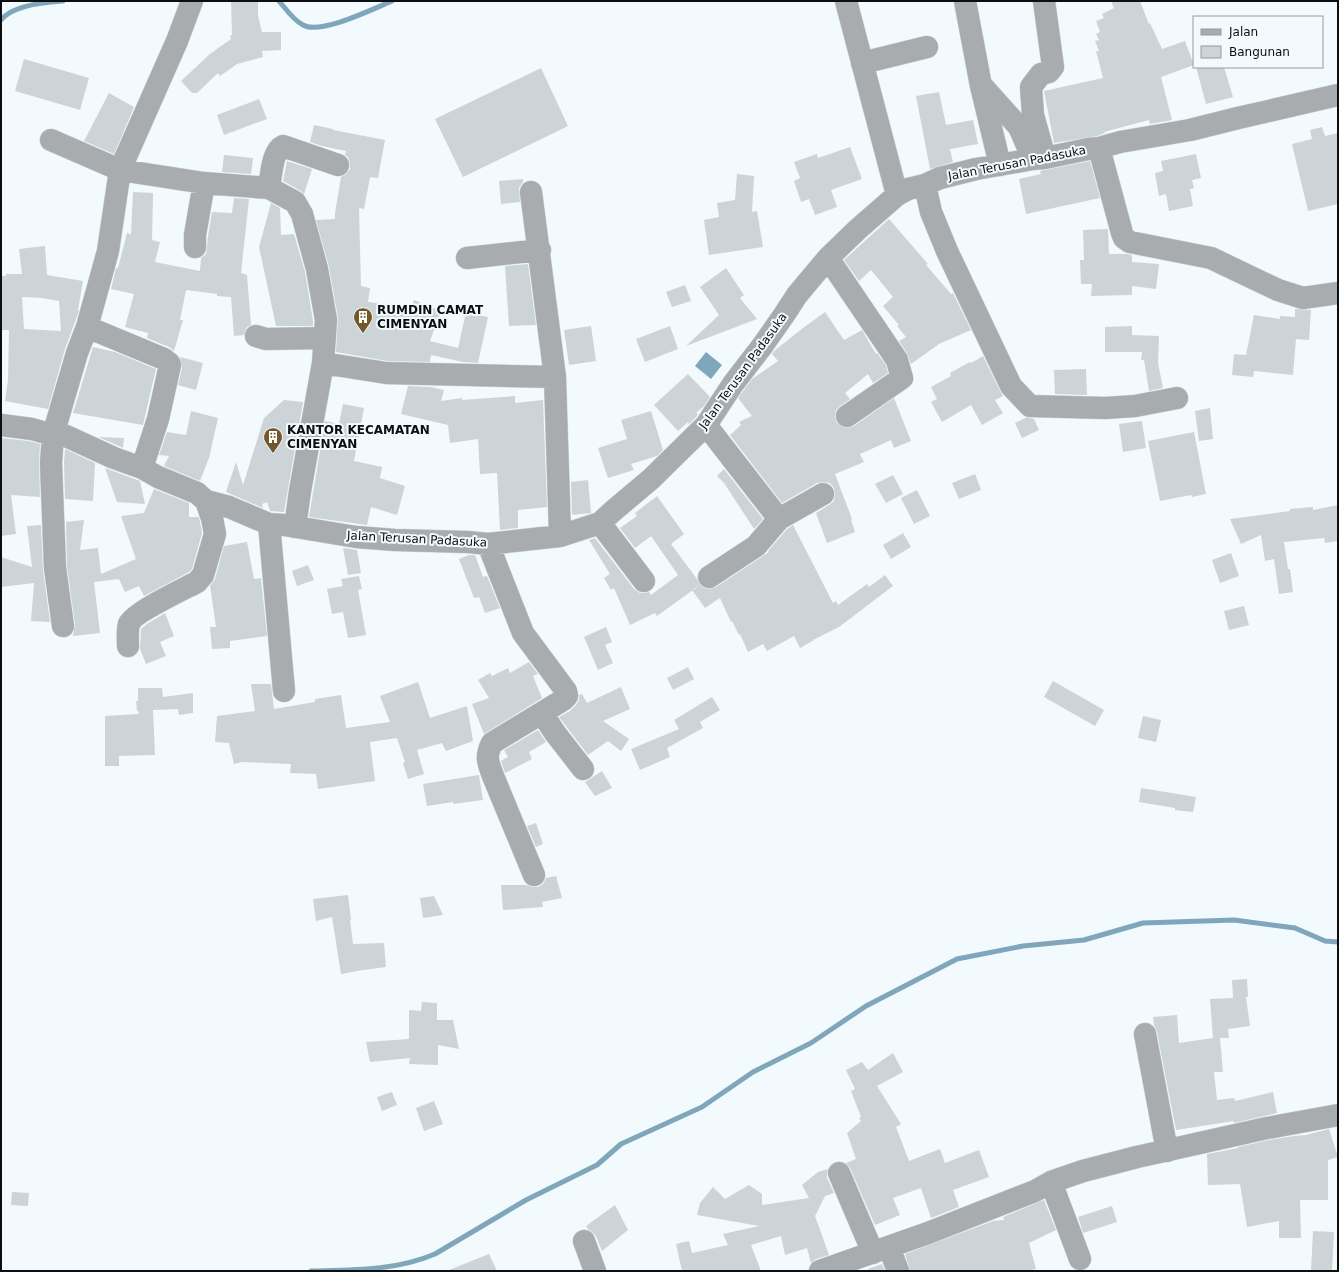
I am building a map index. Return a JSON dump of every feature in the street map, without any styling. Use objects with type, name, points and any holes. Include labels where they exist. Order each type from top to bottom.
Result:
[{"type":"street","points":[[63,626],[55,568],[51,463],[53,434],[77,353],[88,327],[108,251],[120,170],[177,41],[192,1]]},
{"type":"street","points":[[846,1],[897,194]]},
{"type":"street","points":[[965,1],[981,86],[1000,165]]},
{"type":"street","points":[[1039,158],[1031,88],[1041,74],[1049,72],[1053,67],[1044,1]]},
{"type":"street","points":[[862,63],[927,46]]},
{"type":"street","points":[[981,86],[1019,127],[1039,158]]},
{"type":"street","name":"Jalan Terusan Padasuka","points":[[1,425],[32,429],[66,436],[197,493],[206,502],[229,507],[269,524],[364,538],[488,544],[560,536],[600,523],[651,479],[706,426],[733,384],[784,316],[797,295],[828,258],[897,194],[908,189],[925,185],[940,178],[976,169],[1099,148],[1120,142],[1190,130],[1338,96]]},
{"type":"street","points":[[51,140],[120,170],[204,183],[269,188],[295,202],[302,214],[326,320],[323,364],[295,527]]},
{"type":"street","points":[[269,188],[275,154],[283,146],[338,165]]},
{"type":"street","points":[[1099,148],[1122,233],[1124,238],[1130,242],[1211,258],[1278,290],[1303,298],[1338,293]]},
{"type":"street","points":[[195,248],[195,235],[204,183]]},
{"type":"street","points":[[925,185],[931,212],[992,348],[1011,386],[1030,406],[1105,408],[1135,406],[1177,398]]},
{"type":"street","points":[[531,192],[540,250],[555,377],[560,536]]},
{"type":"street","points":[[466,258],[540,250]]},
{"type":"street","points":[[828,258],[897,360],[902,378],[848,416]]},
{"type":"street","points":[[88,327],[164,359],[170,365],[158,419],[142,468]]},
{"type":"street","points":[[256,336],[266,339],[325,338]]},
{"type":"street","points":[[323,364],[386,373],[555,377]]},
{"type":"street","points":[[706,426],[779,519]]},
{"type":"street","points":[[709,577],[756,546],[779,519],[823,494]]},
{"type":"street","points":[[128,646],[127,638],[129,624],[132,620],[143,611],[197,582],[203,575],[215,534],[212,518],[206,502]]},
{"type":"street","points":[[600,523],[644,581]]},
{"type":"street","points":[[269,524],[284,690]]},
{"type":"street","points":[[488,544],[523,632],[566,691],[567,696],[563,700],[492,743],[488,751],[487,759],[493,776],[534,875]]},
{"type":"street","points":[[542,713],[555,733],[583,769]]},
{"type":"street","points":[[1146,1034],[1167,1151]]},
{"type":"street","points":[[820,1271],[928,1234],[1035,1191],[1051,1182],[1090,1169],[1267,1128],[1338,1115]]},
{"type":"street","points":[[839,1173],[881,1250],[898,1271]]},
{"type":"street","points":[[1051,1182],[1080,1259]]},
{"type":"street","points":[[584,1242],[595,1271]]},
{"type":"water","points":[[706,352],[722,365],[711,379],[695,366]]},
{"type":"building","points":[[231,1],[258,1],[258,16],[262,32],[281,32],[281,50],[262,51],[263,57],[237,64],[220,76],[218,73],[197,93],[192,93],[181,81],[210,54],[231,39]]},
{"type":"building","points":[[1111,1],[1140,1],[1149,24],[1150,23],[1162,49],[1185,41],[1193,65],[1161,77],[1172,120],[1150,124],[1149,120],[1104,132],[1105,133],[1097,136],[1054,143],[1044,91],[1103,78],[1096,51],[1099,51],[1095,41],[1099,40],[1096,34],[1100,32],[1096,21],[1104,18],[1102,14],[1114,8]]},
{"type":"building","points":[[24,59],[89,78],[80,110],[15,91]]},
{"type":"building","points":[[541,68],[568,126],[463,177],[435,119]]},
{"type":"building","points":[[1196,68],[1224,68],[1233,97],[1206,104]]},
{"type":"building","points":[[939,92],[946,125],[973,120],[978,144],[950,149],[953,162],[930,169],[916,96]]},
{"type":"building","points":[[109,93],[134,107],[114,154],[84,141]]},
{"type":"building","points":[[259,99],[267,119],[224,135],[217,115]]},
{"type":"building","points":[[314,125],[385,140],[378,178],[370,177],[364,209],[359,208],[361,286],[370,288],[368,302],[411,307],[414,300],[441,311],[430,341],[458,348],[466,312],[488,317],[478,363],[463,362],[431,355],[430,362],[387,361],[336,352],[338,318],[329,267],[316,220],[335,219],[341,177],[350,169],[350,163],[348,157],[345,155],[346,151],[310,142]]},
{"type":"building","points":[[1322,127],[1325,136],[1338,133],[1338,204],[1308,211],[1292,144],[1312,139],[1310,130]]},
{"type":"building","points":[[850,147],[862,179],[831,190],[837,207],[815,215],[809,199],[801,202],[794,181],[800,178],[794,162],[817,154],[818,158]]},
{"type":"building","points":[[1196,154],[1201,178],[1192,180],[1194,188],[1190,189],[1193,206],[1169,211],[1166,194],[1159,196],[1155,173],[1163,171],[1161,161]]},
{"type":"building","points":[[224,155],[253,158],[251,174],[222,172]]},
{"type":"building","points":[[287,161],[312,169],[304,194],[283,181]]},
{"type":"building","points":[[1090,161],[1100,198],[1026,214],[1019,179],[1041,174],[1040,171]]},
{"type":"building","points":[[737,174],[754,176],[752,212],[757,211],[763,247],[709,255],[704,220],[719,217],[717,203],[735,200]]},
{"type":"building","points":[[523,179],[523,182],[519,188],[520,202],[501,204],[499,181]]},
{"type":"building","points":[[133,192],[153,193],[152,240],[160,242],[155,262],[200,271],[201,258],[206,254],[212,212],[232,213],[234,198],[249,199],[241,273],[247,275],[251,325],[247,327],[244,335],[234,336],[231,297],[186,290],[180,320],[183,320],[174,351],[169,347],[147,338],[148,333],[125,327],[134,294],[111,289],[127,233],[131,234]]},
{"type":"building","points":[[271,203],[280,208],[281,235],[294,234],[305,272],[313,326],[276,326],[259,247]]},
{"type":"building","points":[[889,219],[928,264],[926,265],[951,294],[953,293],[971,330],[939,344],[911,364],[907,353],[899,341],[906,337],[897,326],[899,325],[883,306],[893,297],[871,270],[859,281],[844,260]]},
{"type":"building","points":[[1108,229],[1109,254],[1132,255],[1132,262],[1159,264],[1156,289],[1132,286],[1132,295],[1091,296],[1092,284],[1081,284],[1080,260],[1084,260],[1083,230]]},
{"type":"building","points":[[45,246],[47,275],[83,281],[79,311],[65,349],[48,409],[5,401],[8,380],[9,330],[1,330],[1,276],[6,276],[6,274],[22,274],[19,249]],"holes":[[[22,297],[59,301],[61,331],[24,329]]]},
{"type":"building","points":[[528,264],[536,325],[509,326],[505,266]]},
{"type":"building","points":[[726,268],[744,295],[740,298],[757,319],[686,346],[719,315],[700,287]]},
{"type":"building","points":[[685,285],[691,301],[672,307],[666,292]]},
{"type":"building","points":[[1295,309],[1311,310],[1309,340],[1296,339],[1293,375],[1254,371],[1253,377],[1232,375],[1234,354],[1246,355],[1254,315],[1280,319],[1280,316],[1295,317]]},
{"type":"building","points":[[825,312],[844,340],[862,330],[876,354],[877,353],[886,365],[888,373],[873,383],[868,374],[845,393],[850,399],[836,410],[835,417],[837,423],[842,427],[848,428],[854,426],[894,398],[911,441],[894,448],[891,440],[860,454],[864,462],[835,474],[852,519],[855,532],[827,543],[816,513],[834,501],[834,488],[830,483],[817,483],[782,503],[730,435],[741,425],[739,422],[752,416],[738,398],[752,379],[778,361],[772,354],[774,351]]},
{"type":"building","points":[[591,326],[596,361],[569,365],[564,330]]},
{"type":"building","points":[[670,326],[678,349],[645,362],[636,339]]},
{"type":"building","points":[[1132,326],[1132,335],[1159,336],[1158,363],[1163,388],[1149,391],[1144,360],[1141,360],[1142,352],[1105,352],[1105,327]]},
{"type":"building","points":[[93,347],[115,352],[156,369],[143,425],[73,413]]},
{"type":"building","points":[[983,356],[1003,396],[995,400],[1003,413],[982,425],[971,405],[942,422],[931,402],[937,399],[931,387],[951,376],[950,373]]},
{"type":"building","points":[[180,357],[203,363],[196,390],[178,385],[182,368]]},
{"type":"building","points":[[1086,369],[1087,395],[1055,394],[1054,370]]},
{"type":"building","points":[[688,374],[710,397],[704,406],[696,413],[698,414],[696,417],[689,424],[688,422],[678,431],[654,405]]},
{"type":"building","points":[[408,386],[431,387],[444,390],[441,401],[462,398],[462,400],[515,396],[515,403],[543,400],[547,507],[518,510],[518,528],[500,530],[497,473],[480,474],[478,439],[450,443],[448,425],[401,414]]},
{"type":"building","name":"KANTOR KECAMATAN CIMENYAN","points":[[284,400],[303,402],[284,512],[270,511],[267,502],[262,504],[263,508],[226,492],[236,462],[243,485],[264,418]]},
{"type":"building","points":[[343,404],[364,408],[354,461],[382,467],[380,478],[405,486],[397,515],[371,507],[367,525],[309,517],[325,421],[339,424]]},
{"type":"building","points":[[1210,408],[1213,439],[1199,441],[1195,411]]},
{"type":"building","points":[[191,411],[218,418],[209,458],[200,481],[164,466],[169,456],[159,455],[167,432],[186,435]]},
{"type":"building","points":[[651,411],[663,450],[657,456],[631,464],[634,470],[608,478],[598,448],[627,439],[621,420]]},
{"type":"building","points":[[1027,417],[1034,419],[1039,430],[1022,438],[1015,423]]},
{"type":"building","points":[[1142,421],[1146,448],[1123,452],[1119,424]]},
{"type":"building","points":[[1194,432],[1206,494],[1192,497],[1191,495],[1160,501],[1148,441]]},
{"type":"building","points":[[98,437],[124,438],[123,448],[119,446]]},
{"type":"building","points":[[1,438],[29,441],[40,444],[40,497],[11,495],[16,534],[1,536]]},
{"type":"building","points":[[65,449],[95,463],[93,501],[65,499]]},
{"type":"building","points":[[105,468],[140,481],[145,504],[117,502]]},
{"type":"building","points":[[724,469],[763,519],[754,529],[724,483],[717,476]]},
{"type":"building","points":[[975,474],[981,490],[959,499],[952,483]]},
{"type":"building","points":[[893,475],[903,494],[886,503],[875,484]]},
{"type":"building","points":[[588,480],[591,513],[572,515],[571,482]]},
{"type":"building","points":[[154,489],[189,503],[189,517],[199,517],[202,533],[192,569],[144,596],[139,586],[125,592],[119,579],[94,582],[100,633],[73,636],[75,624],[67,567],[66,522],[84,520],[80,550],[98,548],[101,574],[136,559],[121,516],[144,513]]},
{"type":"building","points":[[917,490],[930,516],[914,524],[901,498]]},
{"type":"building","points":[[657,496],[684,534],[671,544],[700,585],[657,616],[655,613],[630,625],[614,588],[611,590],[604,578],[610,574],[589,540],[595,538],[634,589],[640,593],[649,592],[651,595],[678,575],[651,536],[635,548],[620,528],[637,516],[635,513]]},
{"type":"building","points":[[1338,505],[1338,541],[1325,543],[1324,538],[1284,542],[1293,592],[1279,594],[1274,559],[1265,561],[1261,535],[1241,544],[1230,519],[1290,511],[1290,509],[1313,507],[1313,510]]},
{"type":"building","points":[[41,525],[43,570],[50,622],[31,621],[34,583],[1,587],[1,557],[32,567],[27,526]]},
{"type":"building","points":[[793,525],[833,603],[836,601],[838,605],[867,584],[869,587],[885,575],[893,586],[839,627],[800,648],[794,636],[767,651],[763,644],[748,652],[740,634],[739,635],[732,621],[731,622],[720,598],[705,608],[692,590],[700,585],[709,589],[716,587],[769,552],[768,551],[787,529]]},
{"type":"building","points":[[903,533],[911,547],[891,559],[883,545]]},
{"type":"building","points":[[247,542],[254,579],[261,578],[267,636],[230,641],[230,648],[212,649],[210,627],[216,627],[210,586],[215,579],[224,546]]},
{"type":"building","points":[[343,548],[357,550],[361,573],[348,575]]},
{"type":"building","points":[[1231,553],[1239,576],[1220,583],[1212,560]]},
{"type":"building","points":[[469,555],[475,555],[483,577],[487,576],[500,608],[485,613],[479,597],[474,598],[459,559]]},
{"type":"building","points":[[308,565],[314,580],[297,586],[292,571]]},
{"type":"building","points":[[359,576],[362,589],[358,590],[366,635],[348,638],[343,612],[332,614],[327,589],[343,586],[341,579]]},
{"type":"building","points":[[1244,606],[1249,625],[1229,630],[1224,611]]},
{"type":"building","points":[[165,613],[174,636],[160,642],[166,656],[146,664],[140,649],[141,629]]},
{"type":"building","points":[[606,627],[612,642],[605,645],[613,663],[598,670],[584,637]]},
{"type":"building","points":[[529,662],[538,674],[533,676],[542,698],[484,734],[472,704],[489,698],[478,680],[490,673],[492,676],[508,668],[510,673]]},
{"type":"building","points":[[688,667],[694,679],[673,690],[667,678]]},
{"type":"building","points":[[1053,681],[1104,710],[1095,726],[1044,697]]},
{"type":"building","points":[[418,682],[430,718],[467,706],[473,741],[446,751],[442,743],[417,750],[424,774],[408,779],[403,763],[405,762],[397,738],[370,742],[375,781],[318,789],[316,774],[290,773],[291,764],[242,762],[234,764],[229,743],[215,742],[217,716],[255,711],[251,684],[271,684],[274,709],[315,702],[315,699],[341,695],[346,728],[390,722],[380,696]]},
{"type":"building","points":[[621,687],[630,709],[603,721],[629,739],[621,751],[608,741],[588,755],[559,717],[570,711],[576,705],[579,700],[579,695],[582,694],[587,703]]},
{"type":"building","points":[[138,688],[162,688],[163,697],[193,693],[193,713],[179,715],[178,709],[153,710],[155,755],[119,756],[119,766],[105,766],[105,716],[139,714],[137,711],[136,701],[138,701]]},
{"type":"building","points":[[712,697],[720,710],[700,722],[703,728],[667,748],[670,757],[640,770],[631,749],[679,729],[674,720]]},
{"type":"building","points":[[1143,716],[1161,720],[1156,742],[1138,738]]},
{"type":"building","points":[[538,730],[546,742],[529,752],[532,759],[505,773],[501,761],[508,757],[504,750]]},
{"type":"building","points":[[602,771],[612,788],[595,796],[585,782]]},
{"type":"building","points":[[479,775],[483,800],[453,804],[453,802],[427,806],[423,784]]},
{"type":"building","points":[[1141,788],[1196,797],[1193,812],[1175,810],[1175,808],[1139,802]]},
{"type":"building","points":[[536,823],[543,844],[536,847],[527,826]]},
{"type":"building","points":[[556,876],[562,898],[542,902],[543,907],[503,910],[501,885],[526,885],[538,887],[543,884],[546,878]]},
{"type":"building","points":[[348,895],[353,944],[384,943],[386,967],[341,974],[332,917],[316,921],[313,899]]},
{"type":"building","points":[[434,896],[443,915],[423,918],[420,898]]},
{"type":"building","points":[[1247,979],[1248,997],[1246,997],[1250,1026],[1228,1029],[1229,1038],[1220,1038],[1223,1072],[1214,1072],[1217,1100],[1234,1098],[1235,1101],[1273,1092],[1277,1113],[1234,1123],[1234,1121],[1176,1130],[1153,1017],[1177,1015],[1179,1043],[1213,1038],[1210,999],[1233,998],[1232,980]]},
{"type":"building","points":[[422,1002],[437,1003],[437,1020],[453,1020],[459,1049],[438,1045],[438,1065],[409,1064],[410,1058],[370,1062],[366,1042],[409,1039],[409,1010],[421,1011]]},
{"type":"building","points":[[893,1053],[903,1072],[877,1086],[901,1124],[896,1127],[909,1161],[940,1149],[945,1163],[979,1150],[989,1177],[953,1190],[959,1207],[931,1218],[921,1188],[893,1198],[900,1215],[875,1225],[850,1168],[846,1163],[856,1159],[847,1133],[861,1121],[859,1118],[861,1117],[851,1091],[855,1089],[846,1070],[862,1062],[868,1070]]},
{"type":"building","points":[[392,1092],[397,1105],[382,1111],[377,1097]]},
{"type":"building","points":[[434,1101],[443,1124],[424,1131],[416,1108]]},
{"type":"building","points":[[1329,1129],[1338,1157],[1328,1160],[1328,1200],[1300,1200],[1301,1238],[1279,1238],[1279,1221],[1247,1227],[1240,1184],[1208,1185],[1207,1154],[1269,1140],[1306,1135]]},
{"type":"building","points":[[828,1169],[827,1178],[834,1193],[825,1196],[815,1216],[829,1255],[816,1259],[811,1263],[807,1248],[785,1255],[781,1236],[751,1245],[761,1271],[682,1271],[676,1244],[689,1241],[692,1253],[728,1245],[723,1234],[759,1226],[697,1215],[700,1203],[713,1187],[725,1199],[749,1185],[762,1194],[762,1205],[809,1198],[802,1185],[818,1172]]},
{"type":"building","points":[[12,1192],[29,1193],[28,1206],[11,1205]]},
{"type":"building","points":[[1044,1200],[1056,1230],[1029,1243],[1036,1269],[1028,1271],[910,1271],[905,1254],[993,1221],[1004,1220],[1003,1217]]},
{"type":"building","points":[[615,1205],[628,1230],[602,1251],[596,1236],[586,1226]]},
{"type":"building","points":[[1112,1206],[1117,1222],[1083,1233],[1078,1217]]},
{"type":"building","points":[[1313,1231],[1334,1232],[1332,1271],[1311,1271]]},
{"type":"building","points":[[489,1254],[497,1271],[449,1271],[449,1270]]},
{"type":"building","points":[[882,1264],[885,1271],[869,1271],[868,1269]]},
{"type":"waterway","points":[[1,20],[13,11],[30,5],[63,1]]},
{"type":"waterway","points":[[279,1],[296,20],[303,25],[311,27],[321,27],[347,20],[392,1]]},
{"type":"waterway","points":[[311,1271],[358,1270],[389,1267],[420,1260],[435,1254],[526,1200],[597,1165],[621,1144],[702,1107],[753,1072],[811,1043],[866,1006],[957,959],[1023,946],[1084,940],[1143,923],[1234,920],[1295,928],[1325,941],[1338,942]]},
{"type":"place","name":"RUMDIN CAMAT CIMENYAN","points":[[363,334]]},
{"type":"place","name":"KANTOR KECAMATAN CIMENYAN","points":[[273,454]]}]
